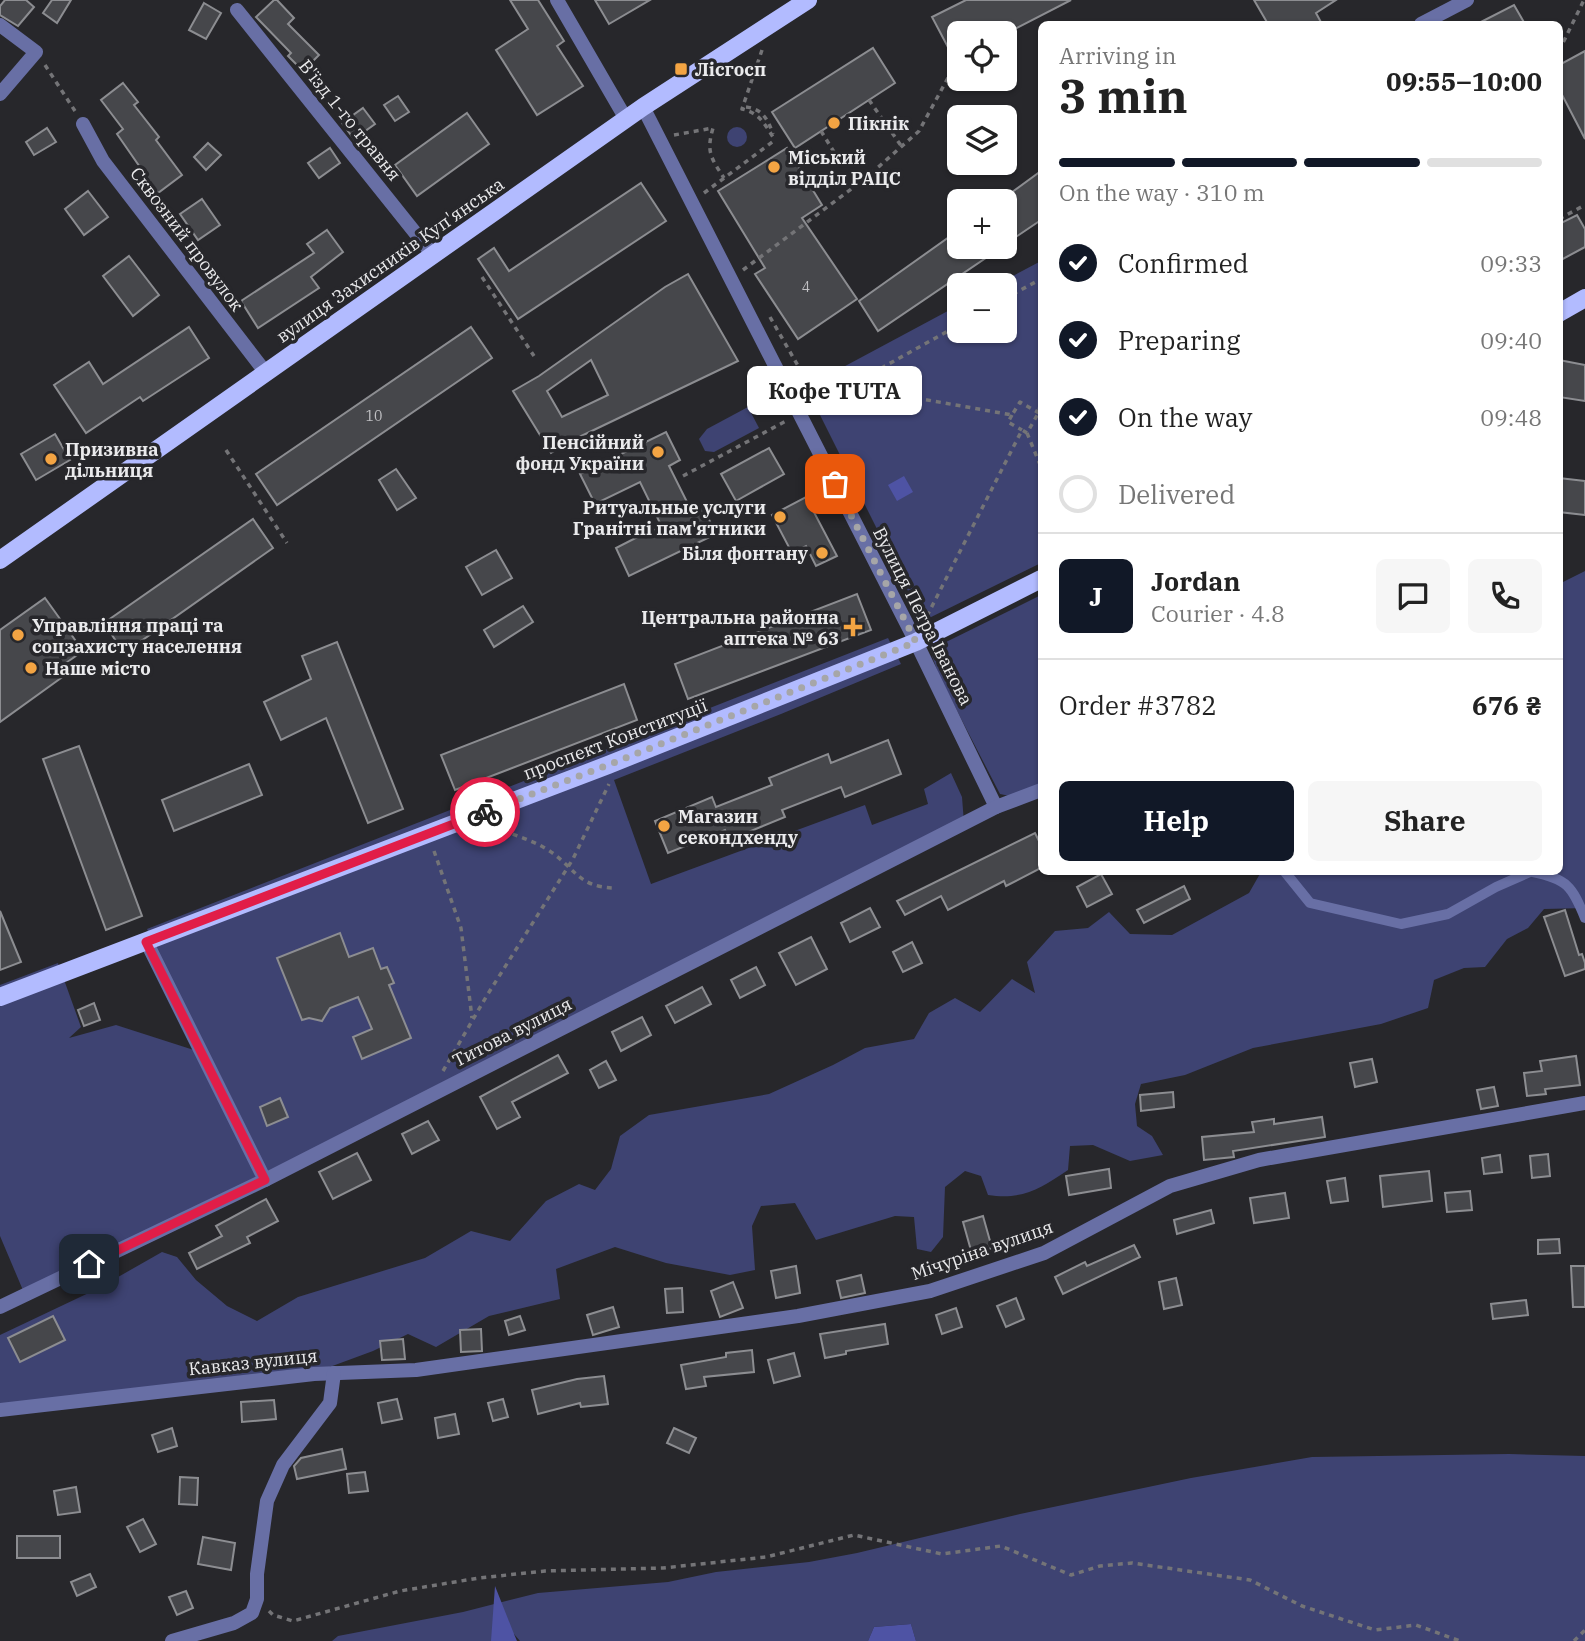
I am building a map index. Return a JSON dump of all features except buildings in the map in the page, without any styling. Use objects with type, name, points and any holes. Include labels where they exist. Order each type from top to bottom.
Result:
[{"type":"main road","name":"вулиця Захисників Куп'янська","points":[[0,560],[643,107],[808,0]]},
{"type":"main road","points":[[1563,311],[1585,299]]},
{"type":"main road","name":"проспект Конституції","points":[[0,997],[608,765],[916,642],[1038,581]]},
{"type":"street","points":[[557,0],[626,119]]},
{"type":"street","points":[[1427,21],[1467,0]]},
{"type":"street","name":"В'їзд 1-го травня","points":[[237,10],[433,255]]},
{"type":"street","points":[[0,25],[36,52],[0,94]]},
{"type":"street","name":"Вулиця Петра Іванова","points":[[643,107],[692,202],[739,274],[779,374],[916,642],[996,807]]},
{"type":"street","name":"Сквозний провулок","points":[[83,124],[103,161],[265,373]]},
{"type":"street","name":"Титова вулиця","points":[[0,1307],[265,1180],[996,807],[1038,791]]},
{"type":"street","points":[[146,942],[265,1180]]},
{"type":"street","name":"Мічуріна вулиця","points":[[334,1373],[416,1370],[798,1316],[930,1291],[1044,1253],[1170,1186],[1259,1160],[1585,1104]]},
{"type":"street","name":"Кавказ вулиця","points":[[0,1410],[334,1373],[330,1403],[283,1465],[267,1501],[257,1574],[257,1599]]},
{"type":"street","points":[[172,1641],[234,1623],[252,1613],[257,1599]]},
{"type":"lane","points":[[1287,875],[1310,903],[1401,925],[1448,914],[1496,887],[1524,875]]},
{"type":"lane","points":[[1548,875],[1553,876],[1574,892],[1585,918]]},
{"type":"path","points":[[1563,43],[1584,0]]},
{"type":"path","points":[[770,24],[742,109],[761,118],[775,140]]},
{"type":"path","points":[[36,52],[83,124]]},
{"type":"path","points":[[739,274],[866,178],[902,147],[919,131],[947,79]]},
{"type":"path","points":[[869,100],[902,147]]},
{"type":"path","points":[[746,107],[763,113],[775,140]]},
{"type":"path","points":[[658,137],[713,128],[708,144],[709,152],[724,178]]},
{"type":"path","points":[[821,131],[834,152]]},
{"type":"path","points":[[692,202],[775,140]]},
{"type":"path","points":[[1563,217],[1585,205]]},
{"type":"path","points":[[482,277],[534,356]]},
{"type":"path","points":[[1017,292],[1038,281]]},
{"type":"path","points":[[765,308],[805,378]]},
{"type":"path","points":[[683,476],[947,332]]},
{"type":"path","points":[[779,374],[1012,415]]},
{"type":"path","points":[[1038,411],[1020,402],[1008,422],[1027,433],[1038,460]]},
{"type":"path","points":[[1027,433],[1038,415]]},
{"type":"path","points":[[924,623],[1022,430]]},
{"type":"path","points":[[226,450],[287,543]]},
{"type":"path","points":[[428,1097],[569,865],[610,781]]},
{"type":"path","points":[[494,827],[544,848],[569,865],[584,883],[600,888],[614,888]]},
{"type":"path","points":[[433,850],[461,928],[473,1020]]},
{"type":"path","points":[[257,1599],[273,1615],[293,1621],[400,1591],[479,1578],[545,1571],[663,1568],[766,1557],[854,1535],[942,1554],[1001,1546],[1070,1575],[1100,1566],[1132,1563],[1250,1580],[1302,1606],[1376,1630],[1416,1625],[1460,1641]]},
{"type":"path","points":[[1574,1641],[1585,1630]]},
{"type":"shaded area","points":[[737,127],[744,130],[747,137],[744,144],[737,147],[730,144],[727,137],[730,130]]},
{"type":"shaded area","points":[[1038,263],[1038,564],[923,621],[806,387],[947,311],[947,343],[1017,343],[1017,274]]},
{"type":"shaded area","points":[[748,407],[759,428],[714,452],[705,451],[699,439],[707,429]]},
{"type":"shaded area","points":[[904,476],[913,492],[897,501],[888,485]]},
{"type":"shaded area","points":[[1585,571],[1585,908],[1544,909],[1528,928],[1507,939],[1485,967],[1464,968],[1434,980],[1428,1008],[1381,1024],[1253,1048],[1185,1075],[1141,1084],[1135,1104],[1137,1126],[1152,1136],[1163,1155],[1130,1161],[1093,1145],[1070,1146],[1068,1170],[1040,1188],[1011,1196],[988,1195],[981,1176],[965,1171],[945,1187],[943,1237],[931,1252],[917,1249],[914,1217],[895,1216],[816,1240],[795,1203],[761,1206],[752,1226],[755,1270],[730,1275],[666,1263],[615,1247],[556,1269],[560,1299],[489,1316],[436,1347],[408,1334],[373,1351],[308,1375],[0,1409],[0,1335],[97,1289],[162,1252],[177,1257],[196,1280],[227,1306],[257,1321],[298,1297],[425,1258],[471,1231],[510,1241],[546,1201],[579,1184],[595,1190],[611,1169],[620,1136],[649,1115],[769,1094],[865,1048],[914,1039],[929,1013],[955,998],[980,1012],[1012,979],[1035,993],[1027,962],[1055,931],[1088,928],[1109,912],[1130,934],[1172,935],[1249,893],[1259,875],[1563,875],[1563,582]]},
{"type":"shaded area","points":[[1038,596],[1038,791],[1019,798],[1000,794],[940,678],[932,656],[940,645]]},
{"type":"shaded area","points":[[888,638],[901,664],[614,780],[651,884],[865,805],[872,825],[928,804],[924,789],[951,773],[962,797],[964,823],[25,1295],[0,1236],[0,985],[58,963],[81,1027],[69,1038],[116,1025],[200,1052],[147,929]]},
{"type":"shaded area","points":[[1509,1454],[1585,1456],[1585,1641],[916,1641],[911,1624],[874,1627],[868,1641],[520,1641],[514,1634],[496,1641],[332,1641],[338,1636],[463,1612],[538,1593],[668,1582],[716,1572],[809,1562],[857,1553],[1020,1514],[1191,1478],[1312,1457]]},
{"type":"shaded area","points":[[495,1586],[514,1634],[517,1641],[491,1641]]},
{"type":"shaded area","points":[[911,1624],[916,1641],[868,1641],[874,1627]]},
{"type":"way so far","points":[[485,812],[916,642],[835,484]]},
{"type":"place","name":"Лісгосп","points":[[681,69]]},
{"type":"place","name":"Пікнік","points":[[834,123]]},
{"type":"place","name":"Міський відділ РАЦС","points":[[774,167]]},
{"type":"place","name":"Пенсійний фонд України","points":[[658,452]]},
{"type":"place","name":"Призивна дільниця","points":[[51,459]]},
{"type":"place","name":"Кофе TUTA","points":[[835,484]]},
{"type":"place","name":"Ритуальные услуги Гранітні пам'ятники","points":[[780,517]]},
{"type":"place","name":"Біля фонтану","points":[[822,553]]},
{"type":"place","name":"Центральна районна аптека № 63","points":[[853,627]]},
{"type":"place","name":"Управління праці та соцзахисту населення","points":[[18,635]]},
{"type":"place","name":"Наше місто","points":[[31,668]]},
{"type":"place","name":"Магазин секондхенду","points":[[664,826]]},
{"type":"route","points":[[89,1264],[265,1180],[146,942],[485,812]]}]
